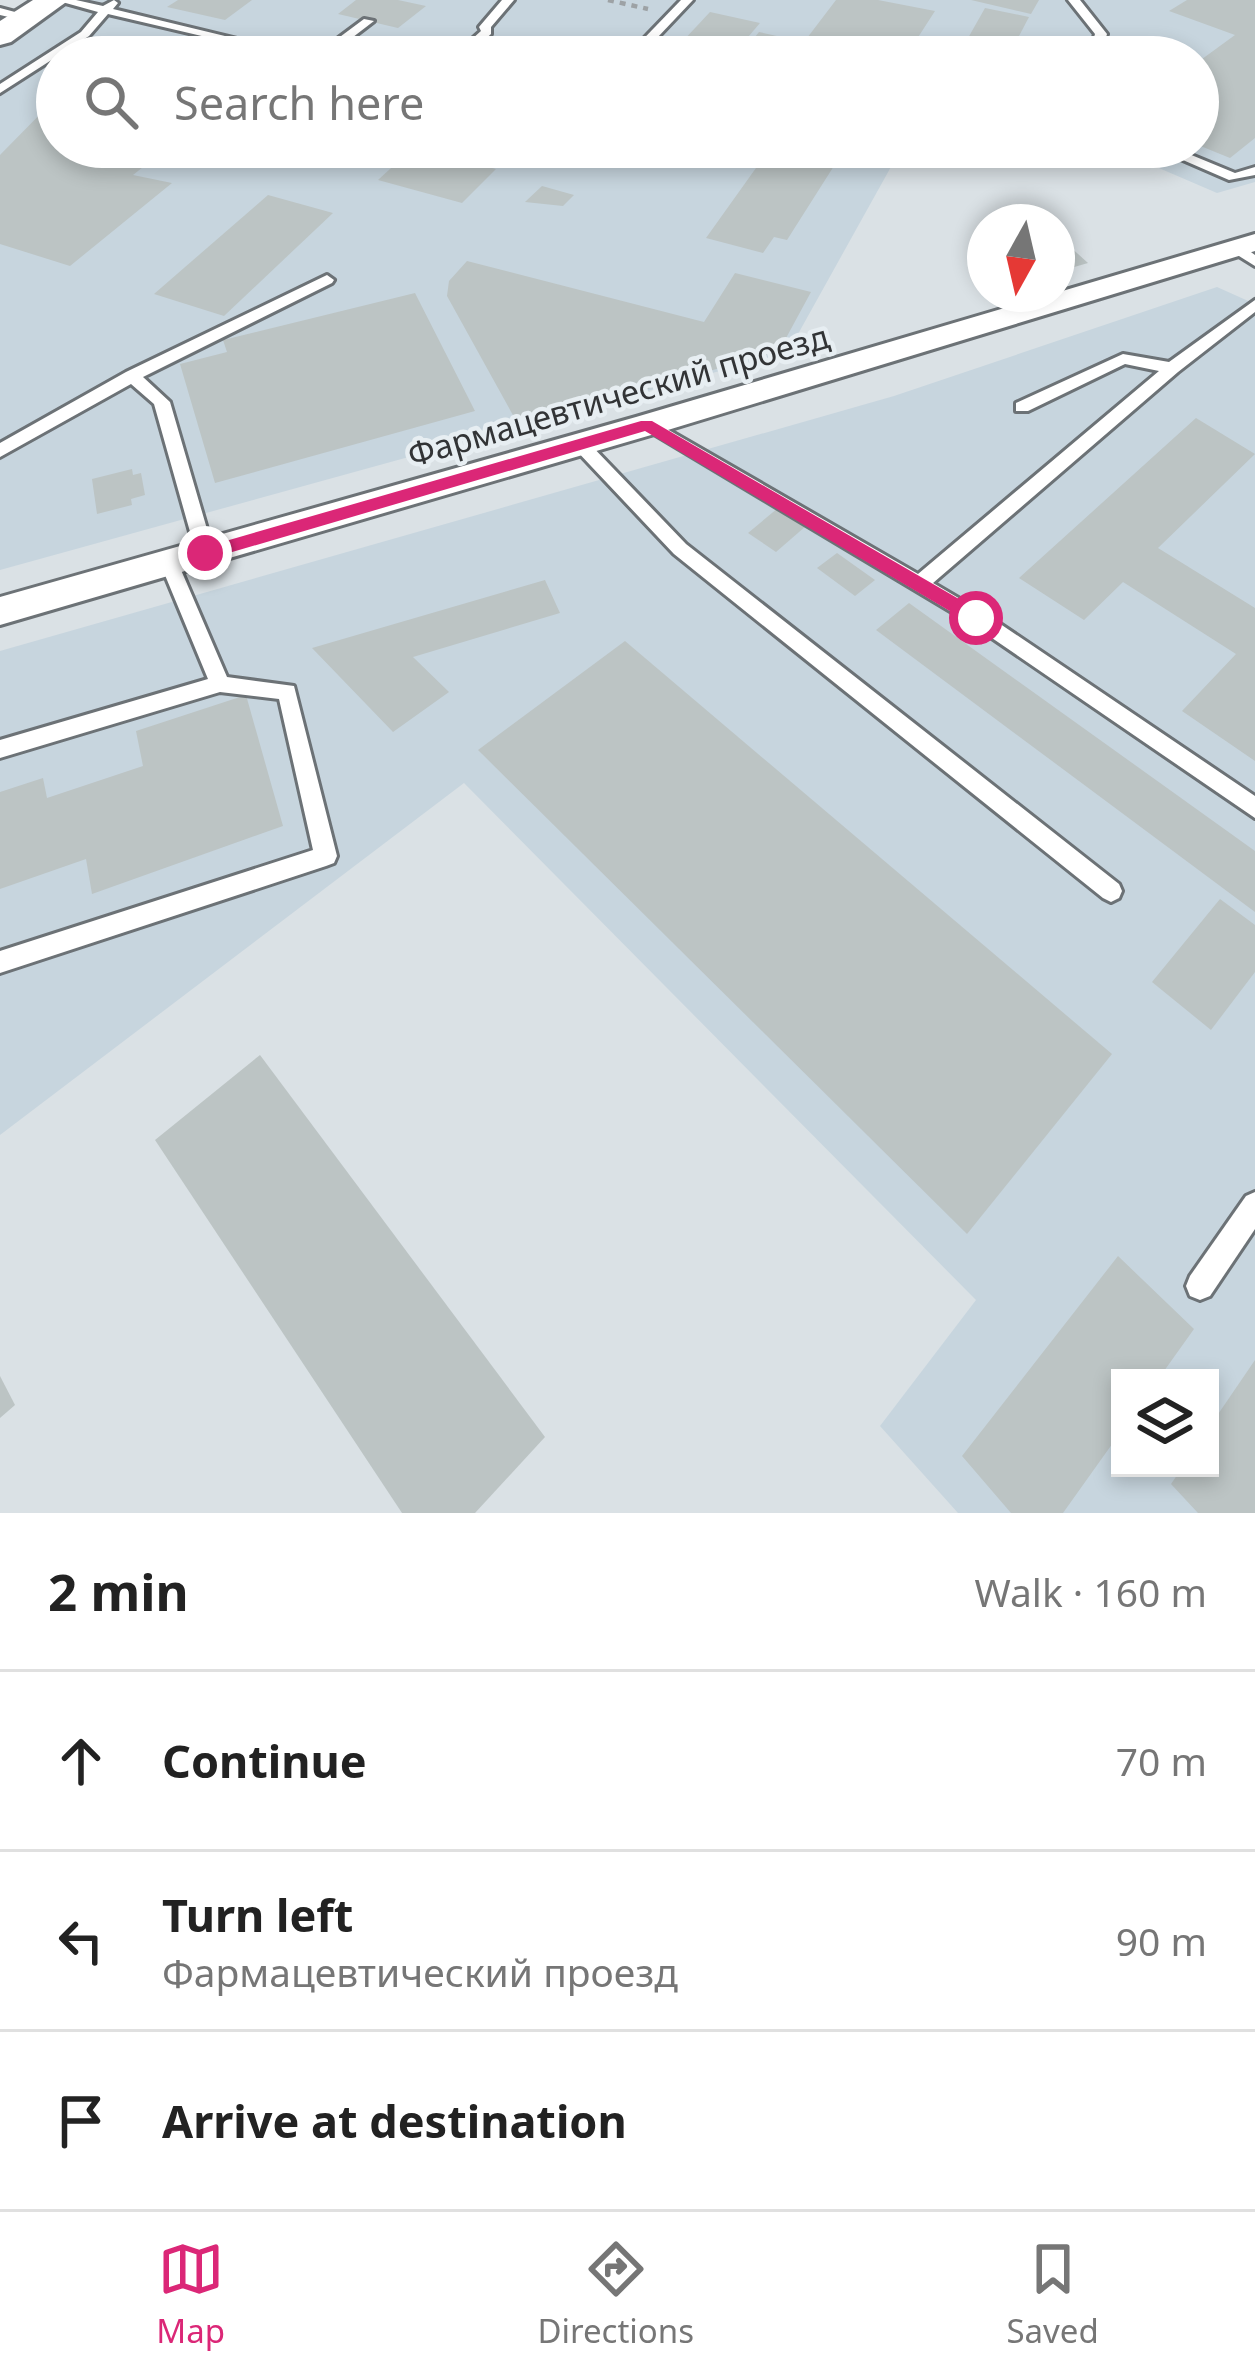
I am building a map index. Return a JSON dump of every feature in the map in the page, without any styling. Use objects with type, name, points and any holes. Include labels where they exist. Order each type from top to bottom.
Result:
[{"type":"street","points":[[9,21],[58,0]]},
{"type":"street","name":"Фармацевтический проезд","points":[[0,611],[1249,251]]},
{"type":"lane","points":[[58,0],[217,36]]},
{"type":"lane","points":[[82,36],[103,9],[118,0]]},
{"type":"lane","points":[[482,36],[508,0]]},
{"type":"lane","points":[[652,36],[687,0]]},
{"type":"lane","points":[[1074,0],[1100,36]]},
{"type":"lane","points":[[348,36],[368,21]]},
{"type":"lane","points":[[0,89],[36,66]]},
{"type":"lane","points":[[1212,168],[1234,177],[1255,171]]},
{"type":"lane","points":[[0,451],[132,376],[326,280]]},
{"type":"lane","points":[[919,584],[1172,368],[1255,304]]},
{"type":"lane","points":[[1022,407],[1123,358],[1172,368]]},
{"type":"lane","points":[[132,376],[163,403],[205,553]]},
{"type":"lane","points":[[647,425],[976,618],[1255,808]]},
{"type":"lane","points":[[580,444],[680,549],[1111,890]]},
{"type":"lane","points":[[169,563],[220,684]]},
{"type":"lane","points":[[0,748],[220,684],[287,692],[326,856],[0,962]]},
{"type":"lane","points":[[1200,1286],[1255,1205]]},
{"type":"shaded area","points":[[71,0],[1255,0],[1255,182],[1217,193],[1159,168],[1219,168],[1219,36],[36,36],[36,168],[890,168],[788,352],[0,570],[0,44]]},
{"type":"shaded area","points":[[1217,287],[1255,304],[1255,1513],[958,1513],[880,1426],[976,1300],[464,783],[0,1135],[0,651],[894,396]]},
{"type":"building","points":[[178,0],[252,0],[225,20],[167,7]]},
{"type":"building","points":[[356,0],[426,6],[398,28],[338,14]]},
{"type":"building","points":[[836,0],[878,0],[935,11],[919,36],[809,36]]},
{"type":"building","points":[[971,0],[1039,0],[1031,14]]},
{"type":"building","points":[[1187,0],[1255,0],[1255,138],[1230,158],[1219,154],[1219,47],[1235,35],[1169,11]]},
{"type":"building","points":[[985,8],[1029,17],[1019,36],[969,36]]},
{"type":"building","points":[[710,12],[760,23],[749,36],[688,36]]},
{"type":"building","points":[[36,118],[36,168],[142,168],[133,175],[172,183],[70,266],[0,244],[0,155]]},
{"type":"building","points":[[391,168],[496,169],[462,203],[378,180]]},
{"type":"building","points":[[756,168],[833,168],[787,240],[774,237],[763,253],[706,238]]},
{"type":"building","points":[[542,186],[574,195],[563,206],[525,202]]},
{"type":"building","points":[[268,195],[333,213],[224,316],[154,294]]},
{"type":"building","points":[[1075,251],[1088,263],[1075,267]]},
{"type":"building","points":[[467,261],[704,322],[735,273],[811,292],[779,351],[519,426],[447,296],[449,281]]},
{"type":"building","points":[[415,293],[475,411],[215,483],[180,364],[227,352],[223,340]]},
{"type":"building","points":[[1196,418],[1255,454],[1158,548],[1255,608],[1255,761],[1182,711],[1236,654],[1123,582],[1084,620],[1019,578]]},
{"type":"building","points":[[132,469],[133,475],[141,473],[145,495],[131,499],[132,505],[97,514],[92,479]]},
{"type":"building","points":[[778,508],[806,526],[776,552],[748,533]]},
{"type":"building","points":[[837,553],[875,580],[855,596],[817,568]]},
{"type":"building","points":[[545,580],[560,613],[413,657],[449,692],[393,732],[312,648]]},
{"type":"building","points":[[909,603],[1255,851],[1255,912],[876,630]]},
{"type":"building","points":[[625,641],[1112,1054],[967,1234],[478,750]]},
{"type":"building","points":[[246,695],[283,826],[92,894],[86,859],[0,889],[0,792],[43,778],[47,798],[143,766],[136,731]]},
{"type":"building","points":[[1220,899],[1255,925],[1255,972],[1211,1030],[1152,982]]},
{"type":"building","points":[[260,1055],[545,1437],[475,1513],[402,1513],[155,1140]]},
{"type":"building","points":[[1118,1256],[1194,1329],[1165,1369],[1111,1369],[1111,1446],[1063,1513],[1011,1513],[962,1456]]},
{"type":"building","points":[[1255,1360],[1255,1513],[1198,1513],[1171,1484],[1176,1477],[1219,1477],[1219,1413]]},
{"type":"building","points":[[0,1376],[15,1405],[0,1418]]},
{"type":"route","points":[[205,553],[647,425],[976,618]]}]
